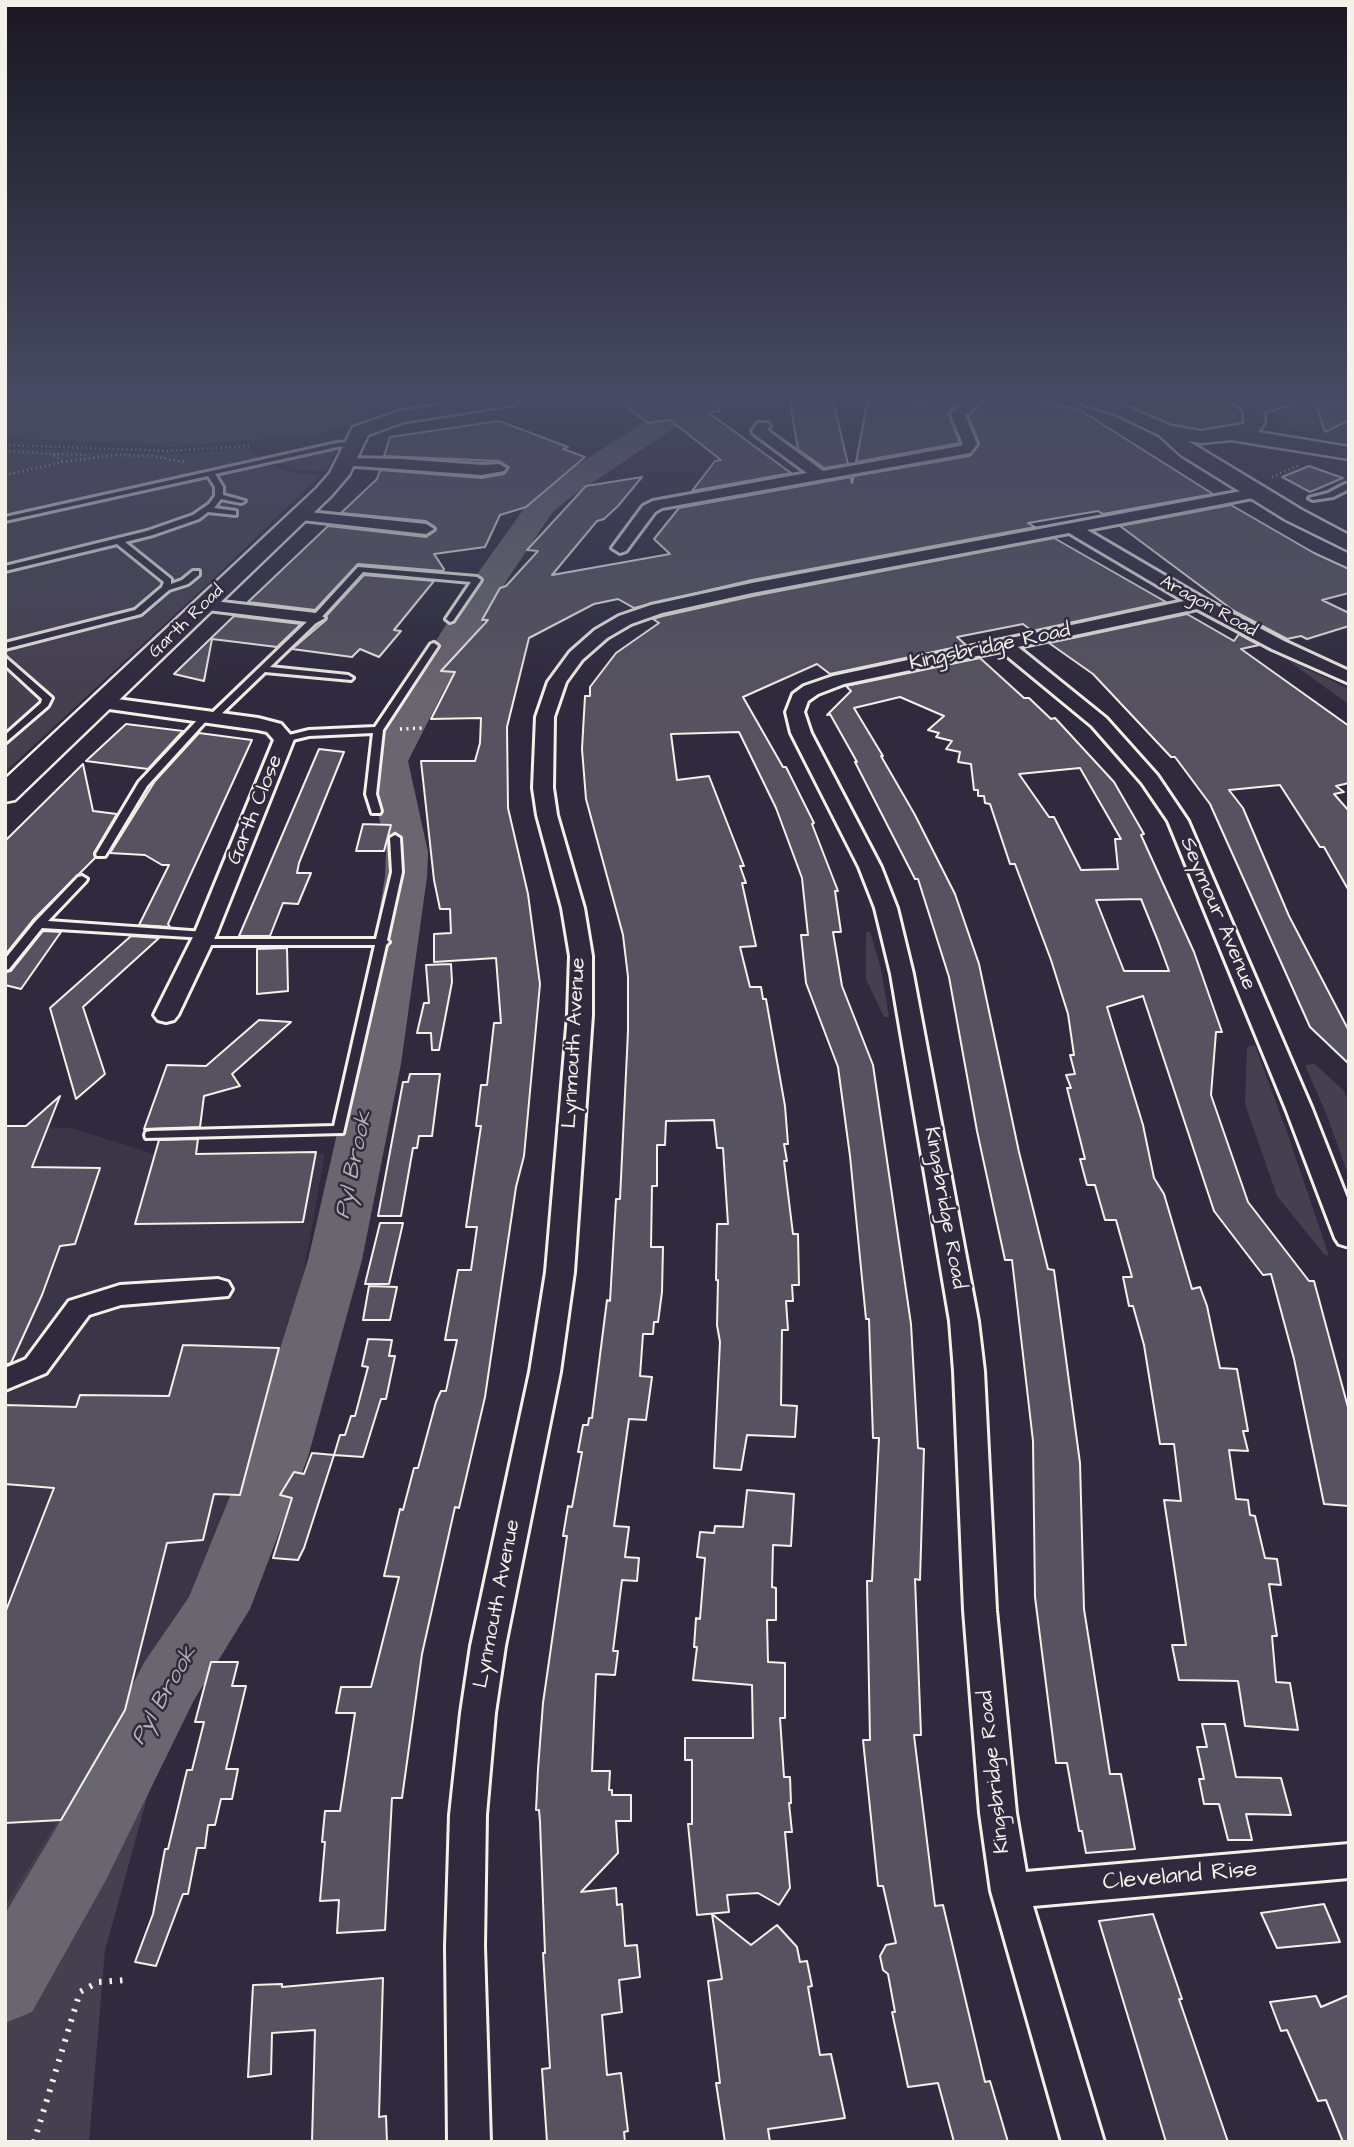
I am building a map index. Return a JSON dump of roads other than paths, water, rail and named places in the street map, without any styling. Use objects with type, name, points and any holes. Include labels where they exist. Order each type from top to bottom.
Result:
[{"type":"street","name":"Garth Road","points":[[5,794],[316,499]]},
{"type":"street","points":[[620,548],[649,509],[659,504],[686,499]]},
{"type":"street","name":"Lynmouth Avenue","points":[[469,2142],[465,1946],[469,1802],[488,1646],[545,1372],[560,1272],[581,994],[581,956],[573,908],[547,815],[543,788],[545,717],[549,700],[566,669],[587,645],[625,620],[657,609],[752,588],[1072,528],[1205,499]]},
{"type":"street","points":[[1280,499],[1349,544]]},
{"type":"street","points":[[299,516],[426,529]]},
{"type":"street","name":"Aragon Road","points":[[1072,528],[1199,603],[1278,645],[1349,678]]},
{"type":"street","name":"Kingsbridge Road","points":[[1083,2142],[1010,1891],[998,1813],[983,1661],[964,1321],[902,974],[886,908],[854,832],[801,733],[795,712],[800,698],[811,690],[839,680],[1199,603]]},
{"type":"street","points":[[205,605],[316,618]]},
{"type":"street","name":"Seymour Avenue","points":[[1005,645],[1099,722],[1150,779],[1178,821],[1299,1109],[1349,1238]]},
{"type":"street","name":"Garth Close","points":[[102,703],[274,728],[284,738],[203,938],[166,1016]]},
{"type":"street","points":[[5,1381],[36,1366],[79,1308],[120,1295],[218,1289]]},
{"type":"street","name":"Cleveland Rise","points":[[1010,1891],[1349,1861]]},
{"type":"lane","points":[[5,519],[96,499]]},
{"type":"lane","points":[[5,569],[175,526],[208,510],[216,499]]},
{"type":"lane","points":[[225,520],[242,503],[229,499]]},
{"type":"lane","points":[[208,510],[233,513]]},
{"type":"lane","points":[[120,541],[168,581],[166,588]]},
{"type":"lane","points":[[101,854],[143,784],[209,717],[316,618],[361,569],[477,580],[450,619]]},
{"type":"lane","points":[[5,646],[138,612],[166,588],[185,582],[196,573]]},
{"type":"lane","points":[[376,811],[371,794],[379,730],[434,646]]},
{"type":"lane","points":[[5,660],[47,698],[45,704],[5,740]]},
{"type":"lane","points":[[262,669],[348,678]]},
{"type":"lane","points":[[284,738],[309,733],[379,730]]},
{"type":"lane","points":[[151,1135],[339,1130],[397,872],[395,838]]},
{"type":"lane","points":[[5,967],[39,924],[82,879]]},
{"type":"lane","points":[[39,924],[203,938],[383,942]]},
{"type":"waterway","name":"Pyl Brook","points":[[5,1986],[80,1856],[169,1681],[217,1609],[277,1457],[335,1260],[377,1064],[406,877],[407,852],[388,761],[424,692],[490,580],[541,507],[549,499]]}]
